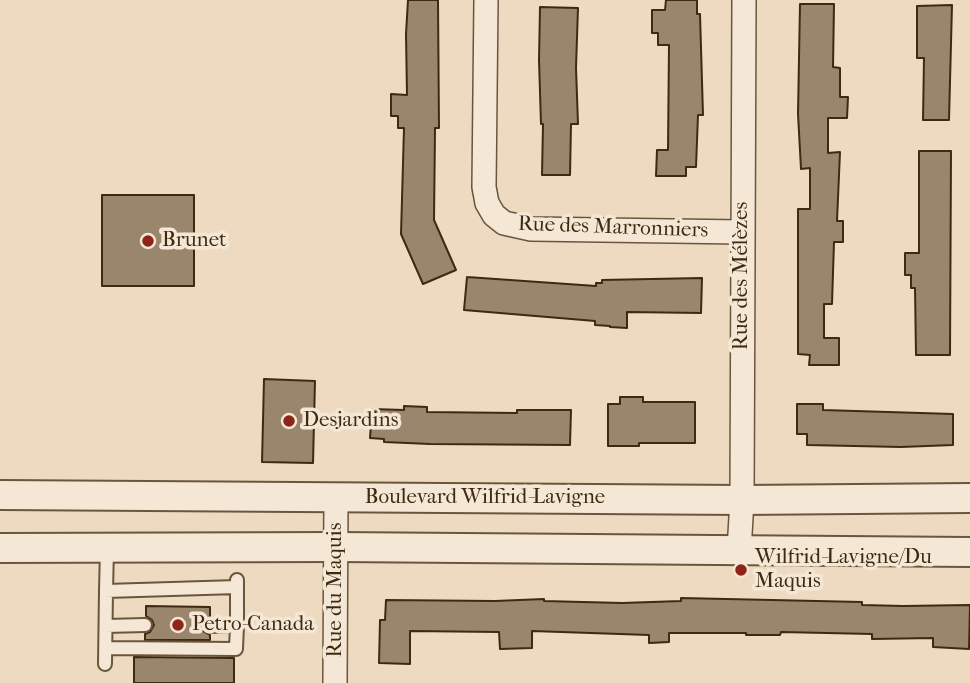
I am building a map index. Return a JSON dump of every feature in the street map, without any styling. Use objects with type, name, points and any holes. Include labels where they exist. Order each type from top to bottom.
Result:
[{"type":"street","name":"Rue des Marronniers","points":[[486,0],[484,187],[487,203],[494,215],[504,223],[531,229],[742,232]]},
{"type":"street","name":"Rue des Mélèzes","points":[[739,551],[742,500],[744,0]]},
{"type":"street","name":"Boulevard Wilfrid-Lavigne","points":[[0,495],[742,500],[970,498]]},
{"type":"street","name":"Rue du Maquis","points":[[335,683],[336,498]]},
{"type":"street","points":[[0,548],[336,547],[970,552]]},
{"type":"lane","points":[[106,664],[107,548]]},
{"type":"lane","points":[[106,591],[237,583],[236,649],[106,648]]},
{"type":"lane","points":[[106,626],[145,625]]},
{"type":"lane","points":[[210,626],[237,625]]},
{"type":"building","points":[[408,0],[438,0],[439,128],[435,128],[434,220],[456,270],[423,284],[401,234],[404,128],[398,128],[398,116],[391,116],[391,94],[407,95]]},
{"type":"building","points":[[666,0],[697,0],[697,14],[700,14],[703,115],[698,115],[696,167],[686,167],[686,176],[656,176],[657,150],[668,150],[669,45],[658,45],[658,33],[652,33],[652,10],[665,10]]},
{"type":"building","points":[[800,4],[834,4],[833,67],[840,68],[840,97],[848,97],[847,118],[828,118],[828,153],[840,152],[837,221],[843,221],[843,242],[834,242],[832,304],[824,304],[824,338],[839,338],[839,365],[809,365],[810,355],[798,354],[798,209],[810,209],[810,168],[801,169],[798,114]]},
{"type":"building","points":[[952,5],[949,120],[923,120],[924,58],[917,58],[917,6]]},
{"type":"building","points":[[540,7],[578,8],[578,124],[571,124],[570,175],[542,175]]},
{"type":"building","points":[[919,151],[951,151],[950,355],[916,355],[915,288],[911,288],[911,275],[905,275],[905,253],[919,253]]},
{"type":"building","name":"Brunet","points":[[102,195],[194,195],[194,286],[102,286]]},
{"type":"building","points":[[467,277],[596,286],[596,283],[602,283],[602,280],[702,278],[701,313],[627,312],[627,328],[595,325],[595,321],[464,310]]},
{"type":"building","name":"Desjardins","points":[[264,379],[315,381],[313,463],[262,462]]},
{"type":"building","points":[[620,397],[643,397],[643,402],[695,402],[695,443],[608,446],[608,404],[620,404]]},
{"type":"building","points":[[797,404],[823,404],[823,410],[953,414],[953,445],[807,445],[807,434],[797,434]]},
{"type":"building","points":[[404,406],[427,407],[427,412],[517,413],[517,410],[571,410],[570,445],[430,444],[384,442],[384,439],[370,438],[372,409],[404,410]]},
{"type":"building","points":[[681,598],[862,602],[862,605],[903,606],[970,605],[969,649],[933,647],[933,638],[872,639],[872,634],[669,633],[669,642],[649,643],[649,635],[532,631],[532,648],[500,649],[499,632],[410,631],[410,664],[379,663],[380,620],[385,620],[386,600],[544,599],[622,603],[681,601]]},
{"type":"building","name":"Petro-Canada","points":[[146,606],[210,607],[210,617],[205,619],[201,626],[203,631],[210,635],[210,640],[145,640],[145,634],[150,632],[154,625],[146,616]]},
{"type":"building","points":[[134,657],[234,658],[234,683],[134,683]]},
{"type":"place","name":"Brunet","points":[[148,241]]},
{"type":"place","name":"Desjardins","points":[[289,421]]},
{"type":"place","name":"Wilfrid-Lavigne/Du Maquis","points":[[741,570]]},
{"type":"place","name":"Petro-Canada","points":[[178,625]]}]
